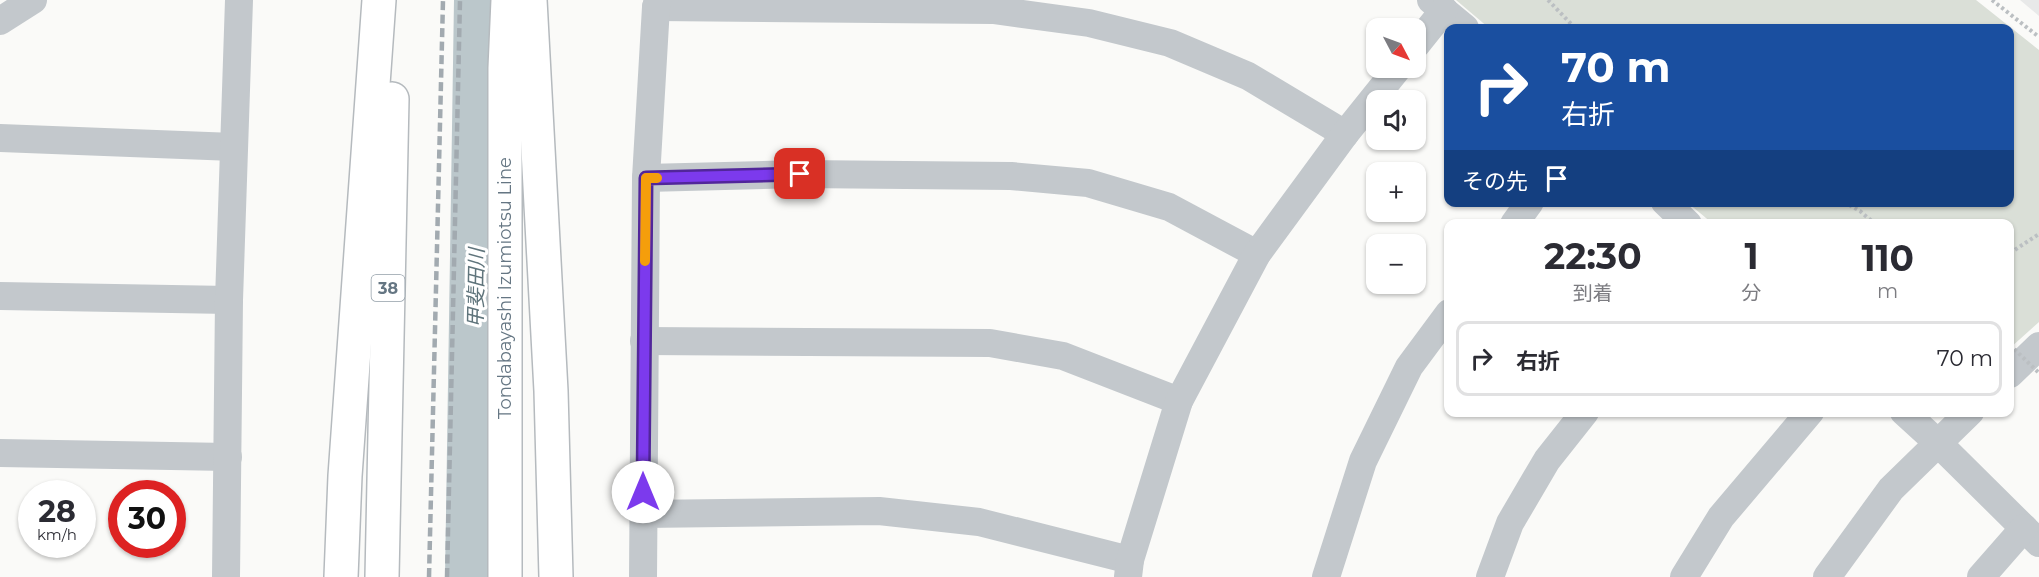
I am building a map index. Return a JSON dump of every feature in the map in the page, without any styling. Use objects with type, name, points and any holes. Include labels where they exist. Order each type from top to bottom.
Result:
[{"type":"main road","points":[[341,577],[346,464],[379,0]]},
{"type":"main road","name":"38","points":[[382,577],[393,76],[391,0]]},
{"type":"main road","name":"Tondabayashi Izumiotsu Line","points":[[505,577],[505,68],[508,0]]},
{"type":"main road","points":[[530,0],[550,391],[556,577]]},
{"type":"street","points":[[0,21],[33,0]]},
{"type":"street","points":[[226,577],[229,300],[239,0]]},
{"type":"street","points":[[643,577],[646,178],[657,3],[993,9],[1089,23],[1170,43],[1248,76],[1344,134]]},
{"type":"street","points":[[1426,34],[1446,13]]},
{"type":"street","points":[[643,514],[879,511],[979,522],[1129,569],[1179,401],[1257,254],[1344,134],[1390,78]]},
{"type":"street","points":[[0,138],[234,147]]},
{"type":"street","points":[[646,178],[800,174],[1011,176],[1088,183],[1169,207],[1257,254]]},
{"type":"street","points":[[1670,207],[1684,219]]},
{"type":"street","points":[[0,296],[229,300]]},
{"type":"street","points":[[1326,577],[1364,461],[1409,368],[1444,319]]},
{"type":"street","points":[[644,341],[990,343],[1063,356],[1179,401]]},
{"type":"street","points":[[2014,370],[2039,346]]},
{"type":"street","points":[[1490,577],[1510,523],[1547,459],[1581,417]]},
{"type":"street","points":[[1684,577],[1721,517],[1806,417]]},
{"type":"street","points":[[1909,417],[2031,536],[1981,577]]},
{"type":"street","points":[[1827,577],[1891,489],[1965,417]]},
{"type":"street","points":[[0,453],[228,457]]},
{"type":"path","points":[[1548,0],[1571,24]]},
{"type":"path","points":[[1992,0],[2039,37]]},
{"type":"path","points":[[1852,207],[1869,219]]},
{"type":"path","points":[[2014,250],[2039,234]]},
{"type":"path","points":[[2014,349],[2039,374]]},
{"type":"shaded area","points":[[1456,0],[1976,0],[2006,24],[1484,24]]},
{"type":"shaded area","points":[[2020,0],[2039,0],[2039,16]]},
{"type":"shaded area","points":[[2014,30],[2039,50],[2039,322],[2014,344],[2014,219],[1707,219],[1693,207],[2014,207]]},
{"type":"waterway","name":"甲斐田川","points":[[471,577],[480,0]]},
{"type":"railway","points":[[429,577],[443,0]]},
{"type":"railway","points":[[447,577],[460,0]]},
{"type":"slow traffic","points":[[645,261],[646,178],[657,178]]},
{"type":"route","points":[[643,492],[646,178],[800,174]]}]
